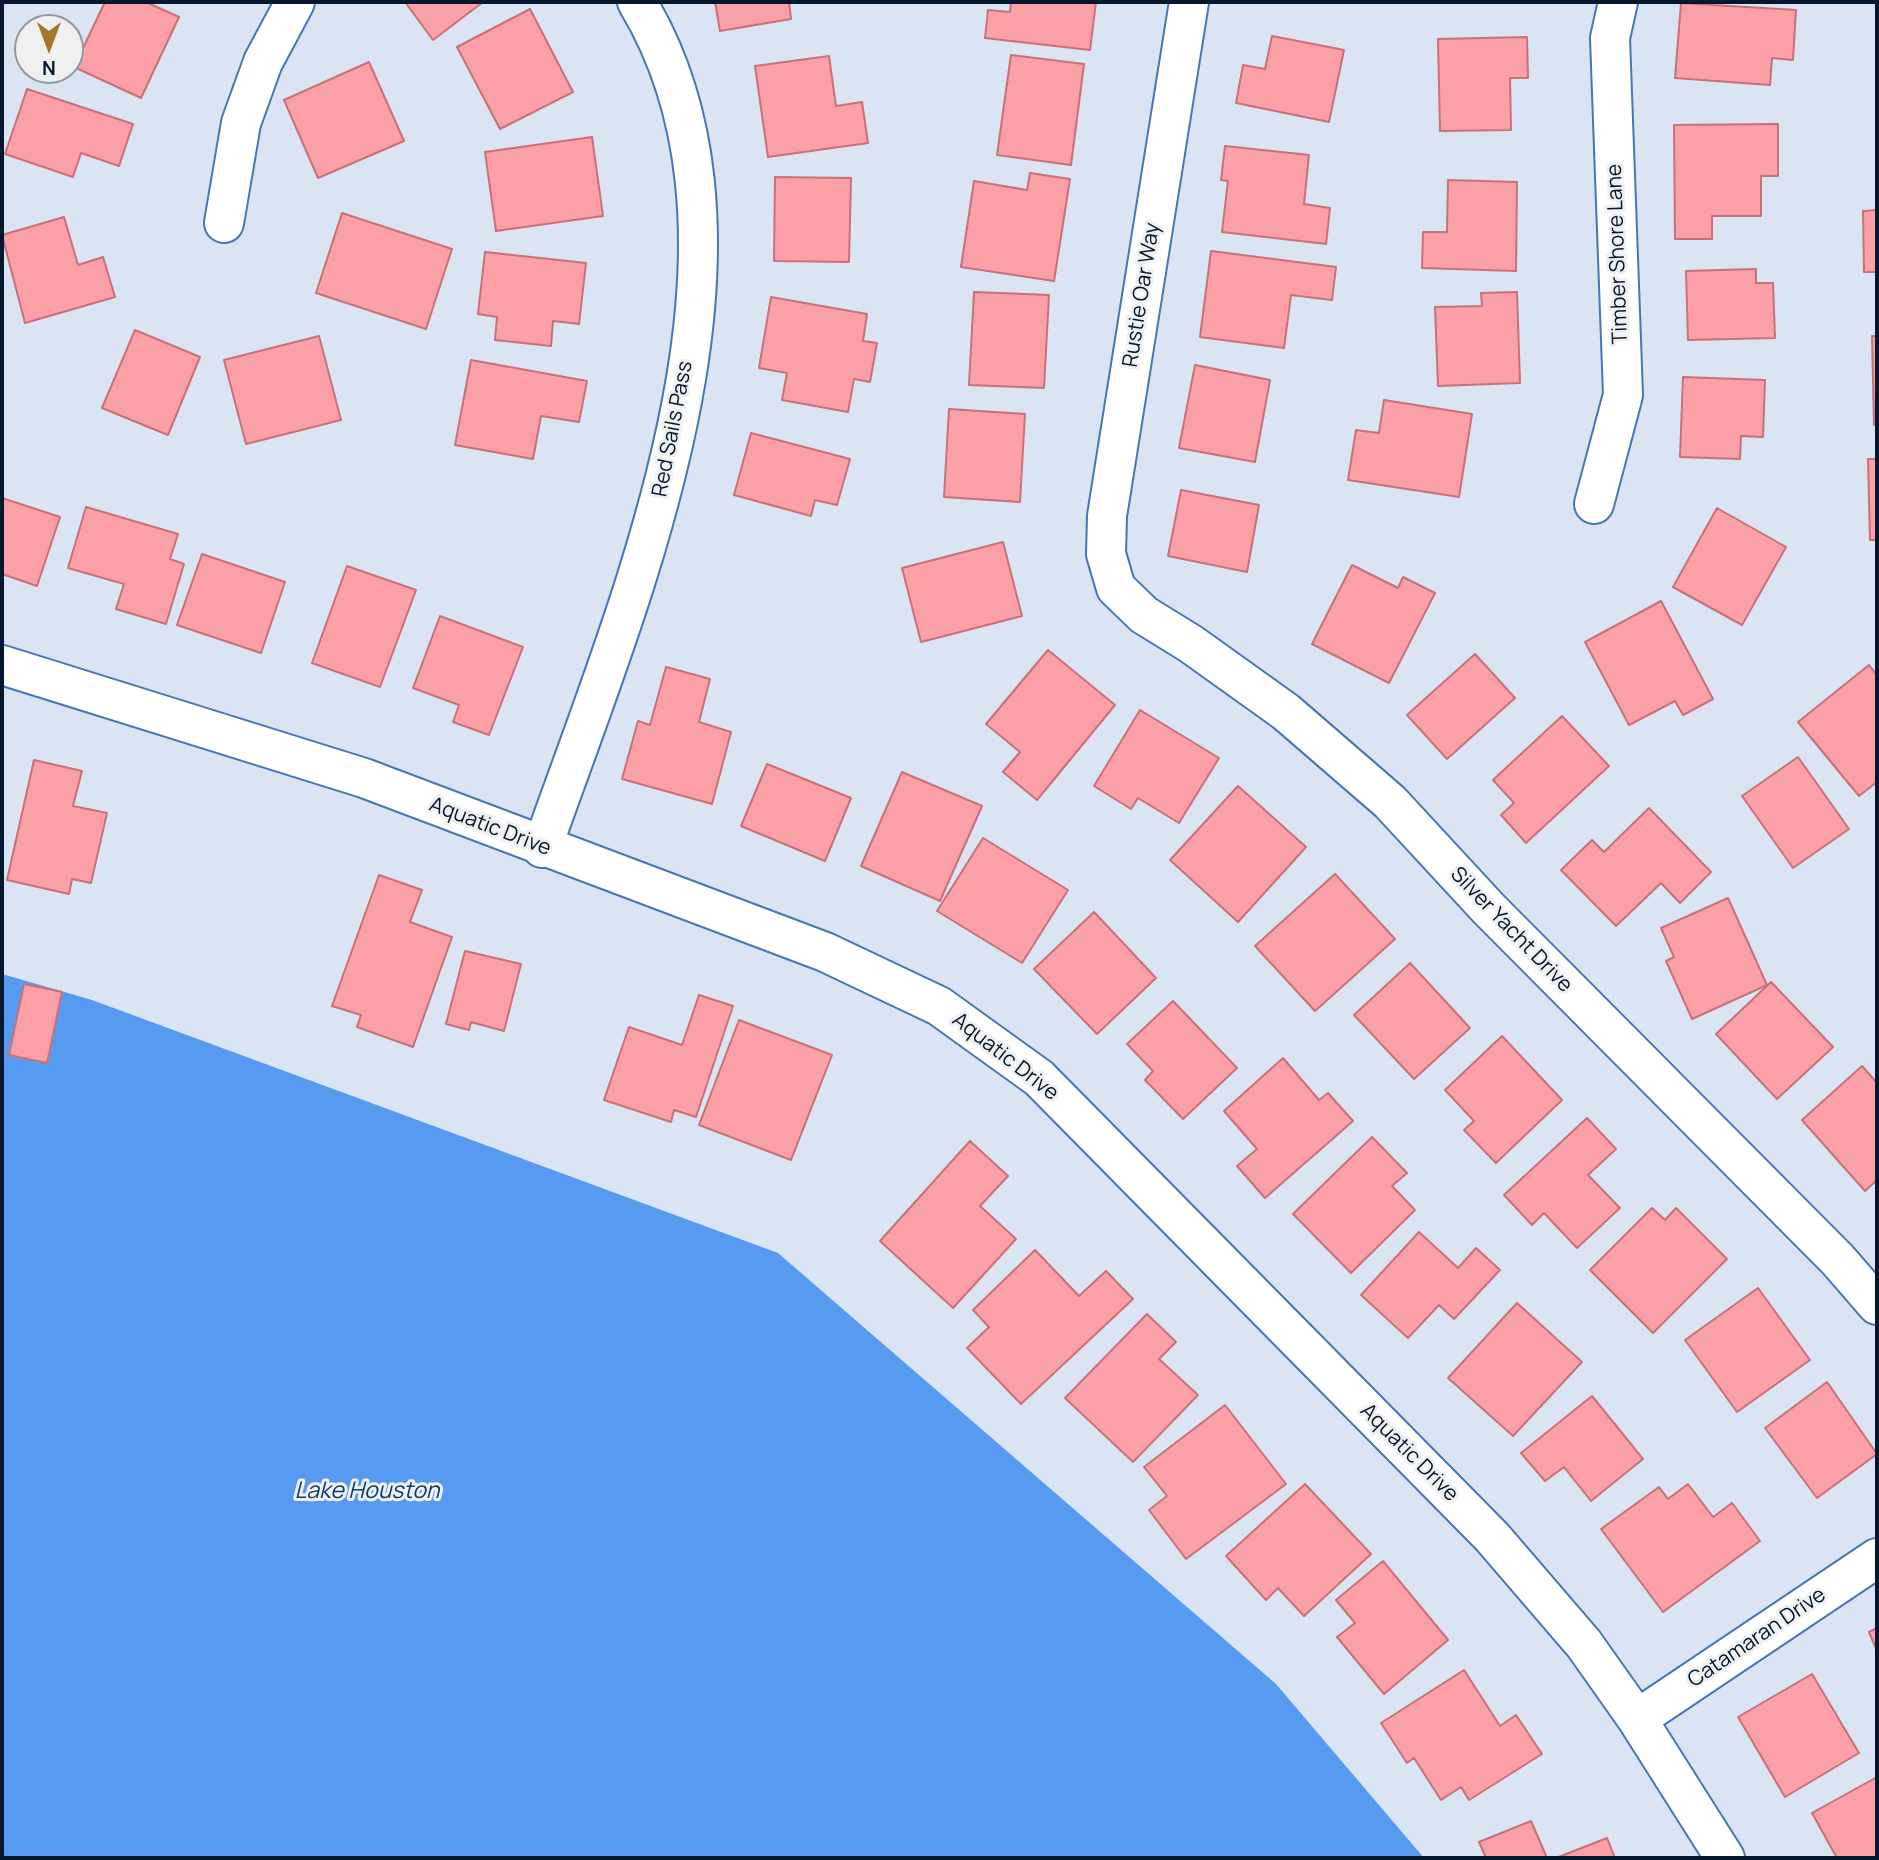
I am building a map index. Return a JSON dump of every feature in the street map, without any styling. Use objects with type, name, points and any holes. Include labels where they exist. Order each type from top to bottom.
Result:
[{"type":"street","points":[[224,223],[241,123],[263,62],[295,2]]},
{"type":"street","name":"Red Sails Pass","points":[[542,848],[648,544],[672,448],[691,335],[699,258],[698,189],[682,106],[649,23],[637,2]]},
{"type":"street","name":"Rustie Oar Way","points":[[1116,588],[1106,554],[1107,516],[1189,2]]},
{"type":"street","name":"Timber Shore Lane","points":[[1594,504],[1623,395],[1610,38],[1618,2]]},
{"type":"street","name":"Silver Yacht Drive","points":[[1116,588],[1144,615],[1191,644],[1286,712],[1390,802],[1488,908],[1839,1261],[1877,1305]]},
{"type":"street","name":"Aquatic Drive","points":[[2,665],[364,778],[542,848],[825,952],[939,1006],[1039,1078],[1492,1537],[1584,1644],[1637,1719],[1725,1858]]},
{"type":"street","name":"Catamaran Drive","points":[[1637,1719],[1877,1558]]},
{"type":"water","name":"Lake Houston","points":[[2,974],[92,1000],[778,1253],[1276,1684],[1424,1858],[2,1858]]},
{"type":"building","points":[[105,2],[146,2],[179,17],[141,98],[84,72],[84,46]]},
{"type":"building","points":[[405,2],[483,2],[433,40]]},
{"type":"building","points":[[715,2],[789,2],[791,19],[720,31]]},
{"type":"building","points":[[1011,2],[1096,2],[1090,50],[985,38],[988,10],[1010,12]]},
{"type":"building","points":[[1681,3],[1796,10],[1793,60],[1772,58],[1770,85],[1675,78]]},
{"type":"building","points":[[530,9],[573,92],[500,129],[457,47]]},
{"type":"building","points":[[1272,36],[1344,50],[1329,122],[1236,103],[1243,65],[1265,69]]},
{"type":"building","points":[[1527,37],[1528,78],[1510,78],[1511,130],[1440,131],[1438,39]]},
{"type":"building","points":[[1011,55],[1084,64],[1071,165],[997,155]]},
{"type":"building","points":[[829,56],[836,106],[862,102],[868,143],[768,157],[755,66]]},
{"type":"building","points":[[369,62],[404,141],[318,178],[284,100]]},
{"type":"building","points":[[27,89],[133,124],[119,166],[81,153],[73,177],[5,154]]},
{"type":"building","points":[[1778,124],[1778,176],[1761,176],[1761,216],[1712,216],[1712,239],[1675,239],[1674,125]]},
{"type":"building","points":[[592,137],[603,216],[496,231],[485,152]]},
{"type":"building","points":[[1225,146],[1309,155],[1304,204],[1330,208],[1326,244],[1222,232],[1228,181],[1221,180]]},
{"type":"building","points":[[1030,173],[1070,179],[1054,281],[961,267],[974,181],[1027,190]]},
{"type":"building","points":[[775,177],[851,178],[849,262],[774,261]]},
{"type":"building","points":[[1448,180],[1517,182],[1516,271],[1422,268],[1423,232],[1447,232]]},
{"type":"building","points":[[1877,210],[1877,272],[1864,272],[1863,211]]},
{"type":"building","points":[[342,213],[452,249],[426,329],[316,293]]},
{"type":"building","points":[[64,217],[78,265],[103,257],[115,297],[25,323],[2,235]]},
{"type":"building","points":[[1211,251],[1336,267],[1332,300],[1291,295],[1284,348],[1200,337]]},
{"type":"building","points":[[485,252],[586,263],[579,324],[553,321],[551,346],[495,340],[497,317],[478,314]]},
{"type":"building","points":[[1756,269],[1756,283],[1773,283],[1775,338],[1688,340],[1686,271]]},
{"type":"building","points":[[974,292],[1049,295],[1044,388],[969,385]]},
{"type":"building","points":[[1517,292],[1520,383],[1438,386],[1435,307],[1482,306],[1481,293]]},
{"type":"building","points":[[771,297],[867,314],[863,341],[877,343],[870,382],[854,379],[848,412],[782,400],[787,373],[759,368]]},
{"type":"building","points":[[135,330],[200,357],[168,435],[102,408]]},
{"type":"building","points":[[319,336],[341,420],[246,444],[224,360]]},
{"type":"building","points":[[1872,336],[1877,336],[1877,425],[1874,425]]},
{"type":"building","points":[[471,360],[587,381],[579,422],[541,416],[533,459],[455,445]]},
{"type":"building","points":[[1195,365],[1270,380],[1255,462],[1179,448]]},
{"type":"building","points":[[1683,377],[1765,380],[1763,437],[1741,436],[1740,459],[1680,457]]},
{"type":"building","points":[[1384,400],[1472,414],[1459,497],[1348,480],[1356,430],[1379,433]]},
{"type":"building","points":[[949,409],[1025,414],[1020,502],[944,497]]},
{"type":"building","points":[[751,433],[850,459],[837,505],[815,500],[811,516],[734,495]]},
{"type":"building","points":[[1868,459],[1877,459],[1877,540],[1870,540]]},
{"type":"building","points":[[1181,490],[1259,505],[1247,572],[1168,556]]},
{"type":"building","points":[[2,498],[60,517],[37,586],[2,574]]},
{"type":"building","points":[[86,507],[178,534],[170,559],[184,564],[166,624],[116,609],[124,584],[68,568]]},
{"type":"building","points":[[1717,508],[1786,547],[1742,625],[1673,587]]},
{"type":"building","points":[[1003,542],[1022,616],[921,642],[902,568]]},
{"type":"building","points":[[202,554],[285,582],[261,653],[177,625]]},
{"type":"building","points":[[1352,565],[1398,588],[1403,577],[1435,593],[1389,683],[1312,644]]},
{"type":"building","points":[[347,566],[416,590],[380,687],[312,663]]},
{"type":"building","points":[[1661,601],[1713,699],[1683,715],[1675,701],[1629,725],[1585,642]]},
{"type":"building","points":[[440,616],[523,647],[489,735],[453,722],[459,705],[413,688]]},
{"type":"building","points":[[1048,650],[1115,705],[1037,800],[1003,772],[1020,752],[986,724]]},
{"type":"building","points":[[1475,654],[1515,698],[1447,759],[1407,715]]},
{"type":"building","points":[[1869,665],[1877,675],[1877,782],[1859,796],[1798,722]]},
{"type":"building","points":[[666,667],[710,679],[699,722],[731,732],[712,804],[622,779],[638,721],[650,725]]},
{"type":"building","points":[[1140,710],[1219,758],[1179,823],[1138,798],[1131,809],[1094,786]]},
{"type":"building","points":[[1562,716],[1609,766],[1526,843],[1501,815],[1514,803],[1493,780]]},
{"type":"building","points":[[1798,757],[1849,829],[1793,868],[1742,796]]},
{"type":"building","points":[[34,760],[82,771],[73,806],[107,813],[91,883],[72,879],[69,894],[7,880]]},
{"type":"building","points":[[767,764],[851,798],[825,861],[741,826]]},
{"type":"building","points":[[902,772],[982,806],[940,901],[861,866]]},
{"type":"building","points":[[1238,786],[1306,847],[1238,922],[1170,860]]},
{"type":"building","points":[[1649,808],[1711,872],[1680,903],[1661,883],[1616,926],[1561,870],[1592,840],[1604,852]]},
{"type":"building","points":[[983,838],[1068,890],[1022,963],[937,911]]},
{"type":"building","points":[[1335,874],[1395,939],[1315,1011],[1255,946]]},
{"type":"building","points":[[379,875],[422,890],[410,922],[452,937],[413,1047],[357,1027],[361,1015],[332,1006]]},
{"type":"building","points":[[1728,898],[1767,985],[1692,1019],[1666,961],[1674,957],[1661,928]]},
{"type":"building","points":[[1094,912],[1156,978],[1097,1034],[1034,969]]},
{"type":"building","points":[[465,951],[521,964],[504,1031],[471,1022],[469,1030],[446,1024]]},
{"type":"building","points":[[1410,963],[1470,1028],[1414,1079],[1354,1015]]},
{"type":"building","points":[[1771,982],[1833,1047],[1777,1099],[1716,1034]]},
{"type":"building","points":[[24,984],[62,992],[47,1063],[9,1055]]},
{"type":"building","points":[[699,995],[733,1006],[696,1117],[674,1110],[671,1122],[604,1100],[629,1027],[682,1045]]},
{"type":"building","points":[[1173,1001],[1237,1068],[1183,1119],[1145,1080],[1153,1071],[1127,1044]]},
{"type":"building","points":[[739,1020],[832,1055],[791,1160],[699,1125]]},
{"type":"building","points":[[1502,1036],[1562,1100],[1496,1163],[1464,1130],[1474,1121],[1445,1090]]},
{"type":"building","points":[[1283,1058],[1319,1100],[1328,1093],[1353,1121],[1265,1198],[1237,1166],[1257,1149],[1224,1111]]},
{"type":"building","points":[[1862,1066],[1877,1083],[1877,1180],[1865,1191],[1802,1120]]},
{"type":"building","points":[[1587,1118],[1616,1149],[1588,1175],[1620,1208],[1577,1248],[1544,1213],[1532,1225],[1504,1195]]},
{"type":"building","points":[[1372,1137],[1407,1173],[1392,1186],[1415,1210],[1351,1273],[1293,1214]]},
{"type":"building","points":[[970,1141],[1008,1176],[980,1206],[1016,1239],[953,1308],[880,1241]]},
{"type":"building","points":[[1652,1208],[1665,1220],[1676,1208],[1727,1259],[1653,1333],[1590,1270]]},
{"type":"building","points":[[1419,1232],[1458,1268],[1476,1248],[1500,1270],[1454,1319],[1439,1305],[1408,1338],[1361,1295]]},
{"type":"building","points":[[1035,1250],[1079,1296],[1106,1271],[1133,1299],[1021,1404],[967,1348],[989,1327],[973,1310]]},
{"type":"building","points":[[1758,1288],[1810,1360],[1737,1412],[1685,1340]]},
{"type":"building","points":[[1517,1303],[1582,1362],[1513,1436],[1448,1378]]},
{"type":"building","points":[[1147,1314],[1176,1342],[1159,1359],[1198,1395],[1133,1462],[1065,1398]]},
{"type":"building","points":[[1827,1382],[1877,1454],[1817,1498],[1765,1428]]},
{"type":"building","points":[[1592,1396],[1643,1459],[1591,1501],[1564,1467],[1545,1481],[1521,1453]]},
{"type":"building","points":[[1225,1405],[1286,1484],[1186,1559],[1149,1510],[1167,1496],[1144,1467]]},
{"type":"building","points":[[1305,1484],[1371,1554],[1304,1616],[1278,1588],[1266,1600],[1226,1556]]},
{"type":"building","points":[[1688,1484],[1713,1517],[1732,1503],[1760,1541],[1663,1612],[1601,1529],[1659,1487],[1668,1499]]},
{"type":"building","points":[[1383,1561],[1448,1640],[1384,1694],[1337,1637],[1355,1623],[1336,1600]]},
{"type":"building","points":[[1877,1628],[1877,1651],[1869,1632]]},
{"type":"building","points":[[1464,1670],[1500,1726],[1516,1715],[1542,1754],[1469,1800],[1461,1787],[1441,1800],[1414,1758],[1407,1763],[1381,1723]]},
{"type":"building","points":[[1812,1674],[1859,1753],[1785,1797],[1738,1717]]},
{"type":"building","points":[[1877,1777],[1877,1858],[1837,1858],[1812,1813]]},
{"type":"building","points":[[1531,1821],[1547,1858],[1486,1858],[1479,1842]]},
{"type":"building","points":[[1607,1838],[1615,1858],[1556,1858]]}]
